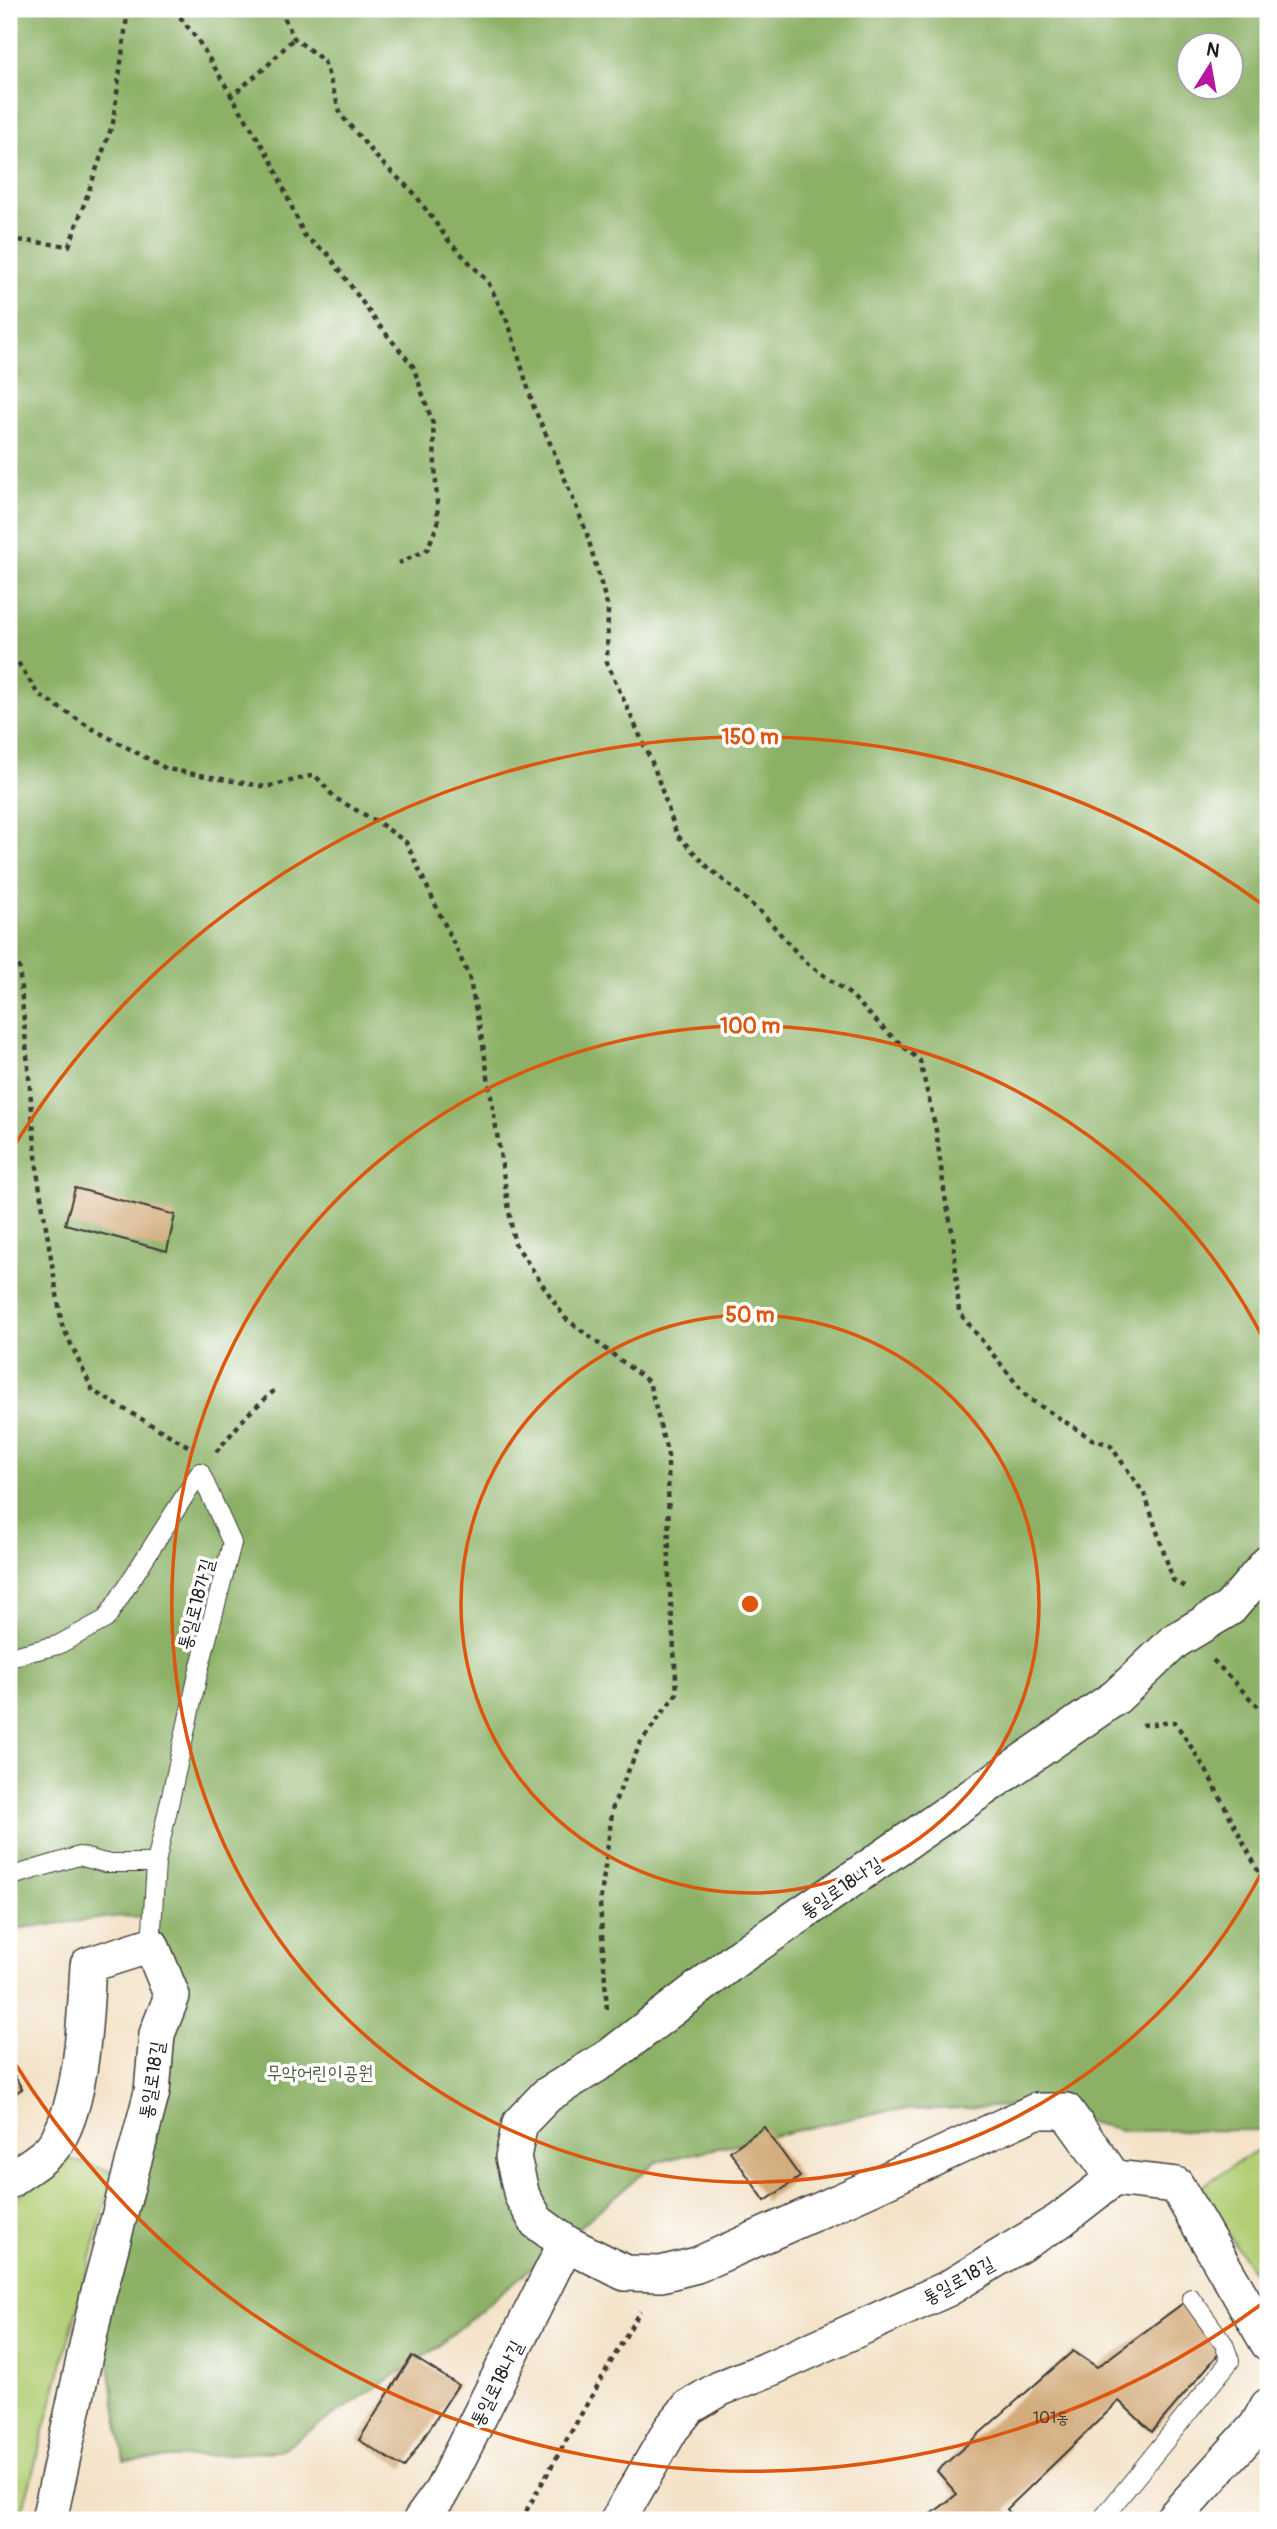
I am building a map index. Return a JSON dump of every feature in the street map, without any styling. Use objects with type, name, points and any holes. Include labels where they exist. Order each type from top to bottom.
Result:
[{"type":"street","name":"통일로18나길","points":[[1114,2178],[1066,2111],[1036,2111],[697,2265],[661,2274],[625,2273],[566,2243],[537,2222],[522,2196],[513,2157],[520,2123],[547,2095],[609,2057],[739,1957],[1116,1697],[1175,1641],[1230,1608],[1268,1563]]},
{"type":"street","points":[[9,2181],[51,2151],[65,2128],[82,2055],[88,1965],[152,1945]]},
{"type":"street","name":"통일로18길","points":[[49,2520],[98,2297],[152,2092],[158,2034],[172,1996],[152,1945]]},
{"type":"street","points":[[1114,2178],[1175,2185],[1268,2343]]},
{"type":"street","name":"통일로18길","points":[[618,2520],[671,2429],[689,2407],[721,2388],[947,2289],[1059,2221],[1114,2178]]},
{"type":"street","name":"통일로18나길","points":[[421,2520],[442,2491],[566,2243]]},
{"type":"street","points":[[1172,2520],[1257,2426],[1268,2406]]},
{"type":"lane","points":[[9,1657],[58,1645],[106,1619],[200,1472]]},
{"type":"lane","name":"통일로18가길","points":[[152,1945],[156,1863],[199,1670],[232,1543],[200,1472]]},
{"type":"lane","points":[[9,1877],[79,1856],[105,1863],[156,1863]]},
{"type":"lane","points":[[1101,2520],[1230,2361],[1224,2344],[1191,2298]]},
{"type":"path","points":[[9,239],[69,246],[113,123],[128,9]]},
{"type":"path","points":[[174,9],[234,97],[272,162],[305,237],[328,254],[378,324],[413,366],[433,424],[438,523],[427,550],[399,563]]},
{"type":"path","points":[[280,9],[294,38],[324,61],[341,115],[380,160],[414,193],[448,240],[488,282],[509,325],[534,408],[555,452],[586,531],[608,607],[607,663],[654,767],[677,835],[708,867],[763,914],[804,961],[851,995],[887,1032],[920,1060],[936,1130],[953,1235],[959,1312],[1028,1398],[1092,1439],[1110,1445],[1145,1495],[1173,1580],[1198,1595],[1230,1608]]},
{"type":"path","points":[[234,97],[232,96],[294,38]]},
{"type":"path","points":[[9,661],[18,662],[38,694],[167,769],[266,787],[315,775],[335,798],[406,842],[469,976],[484,1045],[514,1242],[565,1318],[649,1382],[668,1456],[668,1576],[677,1693],[641,1742],[613,1806],[600,1904],[607,2013]]},
{"type":"path","points":[[9,948],[19,966],[38,1178],[62,1325],[93,1391],[197,1451],[200,1472]]},
{"type":"path","points":[[200,1472],[248,1414],[276,1389]]},
{"type":"path","points":[[1131,1726],[1175,1722],[1206,1770],[1268,1890]]},
{"type":"path","points":[[521,2520],[661,2274]]},
{"type":"green space","name":"무악어린이공원","points":[[9,9],[1268,9],[1268,2130],[1127,2131],[1017,2106],[885,2111],[656,2162],[435,2349],[279,2451],[124,2461],[101,2315],[170,1951],[147,1918],[123,1916],[21,1928],[9,1935]]},
{"type":"green space","points":[[1257,2150],[1268,2161],[1268,2295],[1199,2188]]},
{"type":"green space","points":[[66,2158],[114,2172],[20,2520],[9,2520],[9,2203]]},
{"type":"building","points":[[75,1188],[175,1215],[167,1251],[65,1224]]},
{"type":"building","points":[[9,2066],[22,2089],[9,2097]]},
{"type":"building","points":[[764,2127],[800,2177],[765,2201],[730,2151]]},
{"type":"building","points":[[1186,2301],[1222,2350],[1152,2432],[1119,2401],[1007,2509],[1015,2520],[924,2520],[957,2494],[937,2471],[1073,2351],[1097,2367]]},
{"type":"building","points":[[412,2356],[458,2385],[404,2468],[359,2440]]}]
